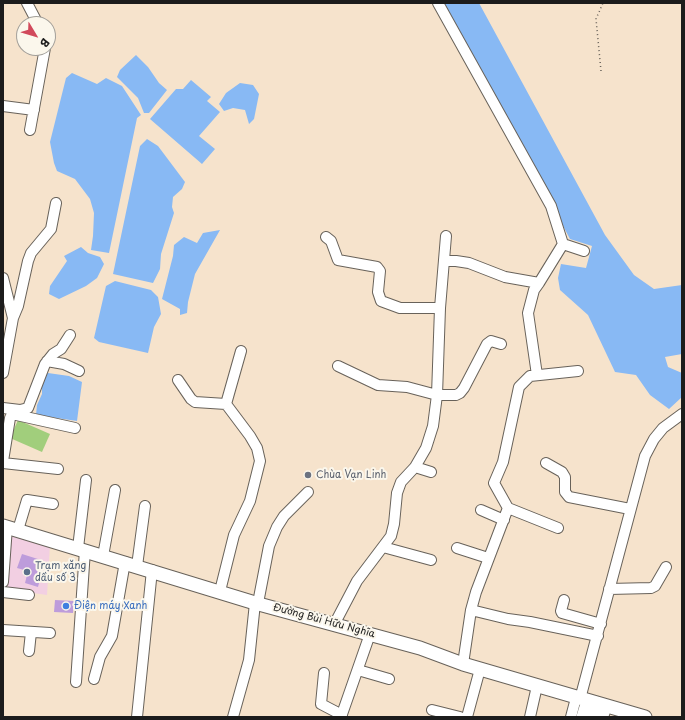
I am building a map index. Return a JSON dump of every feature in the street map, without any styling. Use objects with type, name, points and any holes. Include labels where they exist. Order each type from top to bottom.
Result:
[{"type":"main road","name":"Đường Bùi Hữu Nghĩa","points":[[9,528],[257,603],[336,623],[420,648],[464,664],[592,704],[645,717]]},
{"type":"main road","points":[[583,717],[592,704]]},
{"type":"main road","points":[[592,704],[594,717]]},
{"type":"street","points":[[27,3],[34,16]]},
{"type":"street","points":[[438,3],[550,206],[563,244]]},
{"type":"street","points":[[30,130],[43,56]]},
{"type":"street","points":[[3,106],[34,110]]},
{"type":"street","points":[[3,373],[13,318],[18,306],[28,261],[31,253],[51,229],[56,203]]},
{"type":"street","points":[[336,623],[357,581],[391,536],[394,524],[397,493],[401,482],[415,467],[426,448],[433,426],[437,395],[440,308],[446,236]]},
{"type":"street","points":[[326,237],[331,241],[338,260],[377,267],[380,271],[378,292],[381,301],[400,308],[440,308]]},
{"type":"street","points":[[563,244],[584,251]]},
{"type":"street","points":[[537,374],[528,313],[534,290],[563,244]]},
{"type":"street","points":[[444,261],[469,263],[505,277],[539,283]]},
{"type":"street","points":[[3,278],[13,318]]},
{"type":"street","points":[[3,408],[20,410],[28,408],[38,378],[47,361],[53,354],[61,349],[70,335]]},
{"type":"street","points":[[338,366],[378,385],[407,387],[437,395],[456,395],[460,393],[487,344],[491,341],[502,344]]},
{"type":"street","points":[[226,404],[241,351]]},
{"type":"street","points":[[47,361],[64,364],[79,371]]},
{"type":"street","points":[[558,528],[508,508],[494,483],[503,462],[520,387],[530,376],[537,374],[578,371]]},
{"type":"street","points":[[178,380],[191,399],[195,402],[226,404],[250,436],[257,448],[260,461],[250,501],[234,535],[220,591]]},
{"type":"street","points":[[58,469],[3,462],[10,418],[12,414],[75,428]]},
{"type":"street","points":[[571,717],[592,704],[598,636],[630,509],[648,447],[663,428],[682,414]]},
{"type":"street","points":[[546,463],[562,472],[565,477],[565,492],[569,497],[630,509]]},
{"type":"street","points":[[415,467],[431,472]]},
{"type":"street","points":[[76,682],[86,480]]},
{"type":"street","points":[[103,556],[115,490]]},
{"type":"street","points":[[232,717],[249,660],[257,603],[269,546],[277,527],[284,516],[308,492]]},
{"type":"street","points":[[3,582],[4,555],[9,528],[27,500],[53,504]]},
{"type":"street","points":[[94,679],[100,657],[112,636],[145,506]]},
{"type":"street","points":[[464,664],[471,610],[488,558],[508,508]]},
{"type":"street","points":[[481,510],[504,520]]},
{"type":"street","points":[[383,547],[432,560]]},
{"type":"street","points":[[457,548],[488,558]]},
{"type":"street","points":[[609,589],[651,588],[655,586],[666,567]]},
{"type":"street","points":[[137,717],[152,570]]},
{"type":"street","points":[[3,592],[29,595]]},
{"type":"street","points":[[564,600],[561,611],[562,613],[601,624]]},
{"type":"street","points":[[471,610],[508,619],[542,624],[598,636]]},
{"type":"street","points":[[3,630],[50,633]]},
{"type":"street","points":[[29,651],[31,632]]},
{"type":"street","points":[[324,673],[321,704],[341,716],[370,634]]},
{"type":"street","points":[[467,717],[480,669]]},
{"type":"street","points":[[358,670],[389,679]]},
{"type":"street","points":[[530,717],[537,686]]},
{"type":"street","points":[[432,710],[460,717]]},
{"type":"path","points":[[601,71],[596,18],[603,3]]},
{"type":"shaded area","name":"Trạm xăng dầu số 3","points":[[9,532],[50,544],[47,595],[5,589]]},
{"type":"green space","points":[[18,420],[50,434],[42,452],[10,438]]},
{"type":"water","points":[[444,3],[479,3],[605,235],[634,275],[654,289],[682,285],[682,354],[665,357],[668,367],[682,373],[682,397],[669,409],[650,395],[636,375],[615,372],[588,315],[560,290],[558,278],[561,264],[586,268],[592,246],[570,239]]},
{"type":"water","points":[[136,55],[148,67],[159,83],[167,90],[149,113],[144,113],[138,98],[117,77],[120,70]]},
{"type":"water","points":[[72,73],[97,84],[106,78],[122,86],[141,115],[137,118],[109,253],[91,250],[94,213],[90,199],[75,179],[57,171],[54,163],[50,142],[66,78]]},
{"type":"water","points":[[191,80],[211,97],[207,101],[220,112],[199,136],[215,149],[202,164],[150,119],[176,89],[183,89]]},
{"type":"water","points":[[240,83],[253,85],[259,94],[254,119],[249,124],[245,110],[233,108],[224,111],[219,104],[226,93]]},
{"type":"water","points":[[147,139],[158,146],[185,182],[182,189],[173,197],[172,207],[174,213],[161,254],[160,269],[153,283],[113,274],[140,146]]},
{"type":"water","points":[[220,230],[195,274],[188,302],[187,313],[180,315],[180,309],[162,299],[173,256],[174,245],[184,237],[197,243],[203,233]]},
{"type":"water","points":[[81,247],[88,253],[100,257],[104,264],[97,278],[86,286],[59,299],[49,294],[50,286],[67,261],[64,256]]},
{"type":"water","points":[[115,281],[151,290],[158,297],[161,314],[154,327],[148,353],[99,342],[94,338],[106,286]]},
{"type":"water","points":[[48,373],[69,376],[82,382],[77,421],[36,415],[37,405],[42,394],[42,377]]},
{"type":"building","points":[[22,554],[41,560],[37,574],[41,575],[38,587],[25,583],[28,571],[17,568]]},
{"type":"building","name":"Điện máy Xanh","points":[[55,600],[74,601],[73,613],[54,612]]},
{"type":"place","name":"Chùa Vạn Linh","points":[[308,475]]},
{"type":"place","name":"Trạm xăng dầu số 3","points":[[27,572]]},
{"type":"place","name":"Điện máy Xanh","points":[[66,606]]}]
